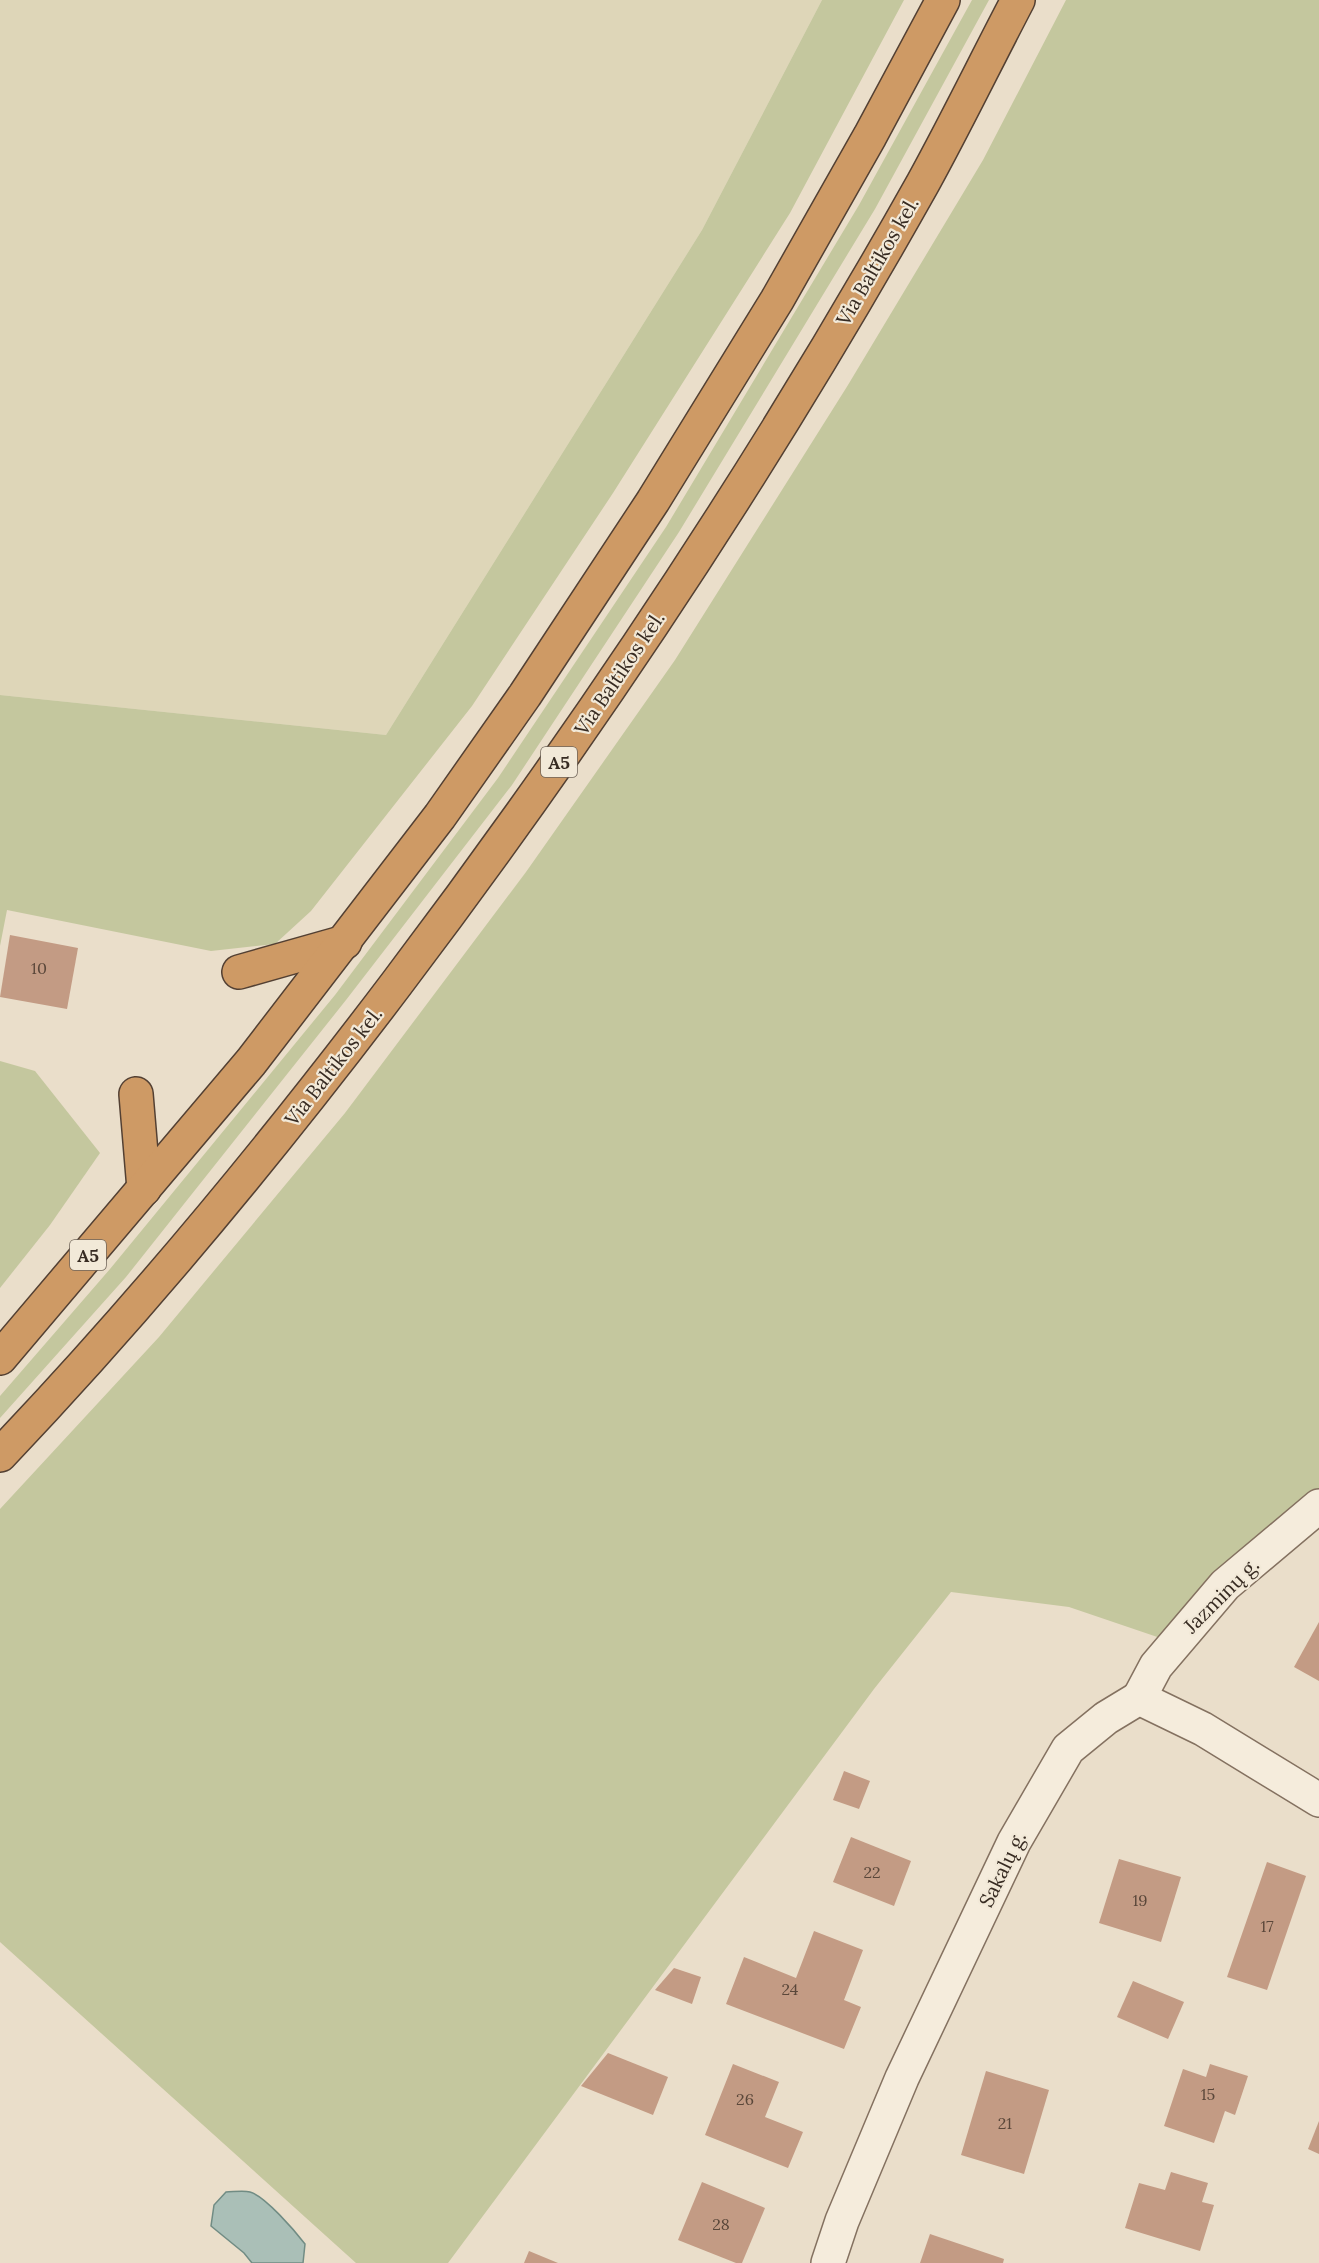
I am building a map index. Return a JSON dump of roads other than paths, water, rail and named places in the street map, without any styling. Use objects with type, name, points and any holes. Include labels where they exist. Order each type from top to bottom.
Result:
[{"type":"highway","name":"A5","points":[[0,1358],[251,1062],[440,816],[519,704],[653,501],[777,300],[870,136],[943,0]]},
{"type":"highway","name":"Via Baltikos kel.","points":[[0,1455],[44,1410],[191,1243],[319,1086],[461,898],[577,736],[705,544],[823,354],[924,181],[1018,0]]},
{"type":"highway","points":[[239,972],[345,942]]},
{"type":"highway","points":[[136,1094],[144,1189]]},
{"type":"street","name":"Jazminų g.","points":[[1139,1698],[1156,1666],[1225,1585],[1319,1506]]},
{"type":"street","points":[[1139,1698],[1203,1729],[1319,1800]]},
{"type":"street","name":"Sakalų g.","points":[[828,2263],[842,2221],[902,2078],[1014,1842],[1068,1749],[1106,1718],[1139,1698]]}]
